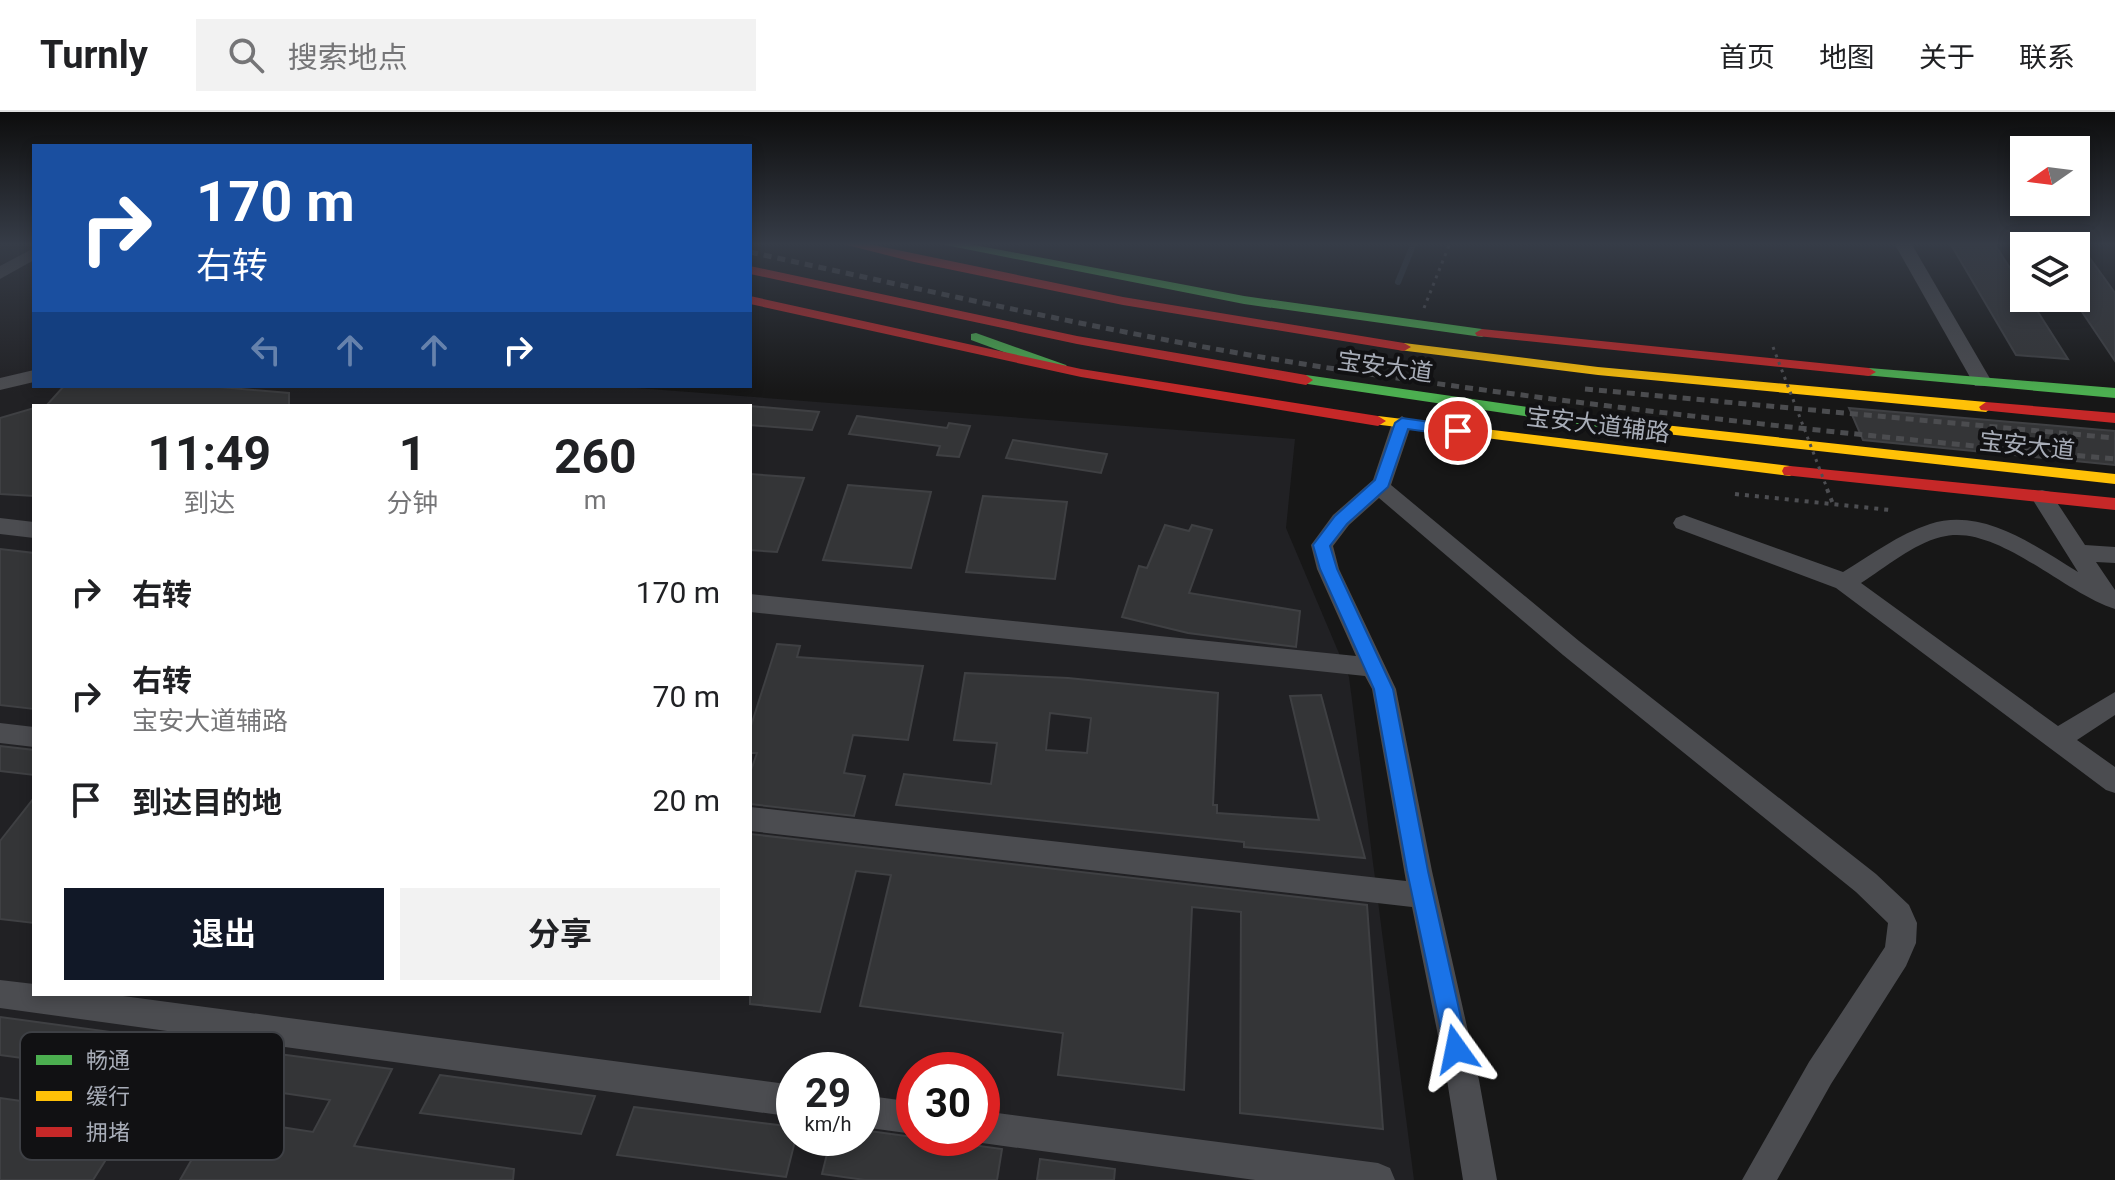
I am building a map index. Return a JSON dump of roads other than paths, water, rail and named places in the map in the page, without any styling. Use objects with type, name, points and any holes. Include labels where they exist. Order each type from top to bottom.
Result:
[{"type":"main road","name":"宝安大道","points":[[852,293],[1123,349],[1336,385],[1768,444],[2115,479]]},
{"type":"main road","name":"宝安大道","points":[[1076,293],[1200,315],[1519,361],[2115,418]]},
{"type":"main road","points":[[1206,293],[1439,327],[1583,344],[2115,393]]},
{"type":"main road","points":[[862,295],[1061,368]]},
{"type":"main road","name":"宝安大道辅路","points":[[752,300],[1061,368],[1189,392],[1731,465],[2115,504]]},
{"type":"main road","points":[[1439,327],[1663,376]]},
{"type":"street","points":[[1931,293],[1982,382]]},
{"type":"street","points":[[0,384],[32,376]]},
{"type":"street","points":[[1402,423],[1379,486],[1341,520],[1322,545],[1328,569],[1384,689],[1423,896],[1463,1080],[1480,1180]]},
{"type":"street","points":[[1379,486],[1571,648],[1866,883],[1896,910],[1905,925],[1905,940],[1896,956],[1820,1073],[1759,1180]]},
{"type":"street","points":[[2042,497],[2112,601]]},
{"type":"street","points":[[1684,523],[1844,582],[2115,782]]},
{"type":"street","points":[[1844,582],[1934,530],[1957,524],[1982,529],[2112,601]]},
{"type":"street","points":[[0,526],[32,530]]},
{"type":"street","points":[[2078,553],[2115,555]]},
{"type":"street","points":[[752,603],[1374,667]]},
{"type":"street","points":[[2057,739],[2115,702]]},
{"type":"street","points":[[0,733],[32,737]]},
{"type":"street","points":[[752,819],[1423,896]]},
{"type":"street","points":[[0,994],[282,1032]]},
{"type":"street","points":[[284,1032],[776,1099]]},
{"type":"street","points":[[1000,1129],[1378,1180]]},
{"type":"railway","points":[[938,293],[1119,331],[1342,370],[1728,420],[2115,459]]},
{"type":"railway","points":[[1585,389],[2115,438]]}]
